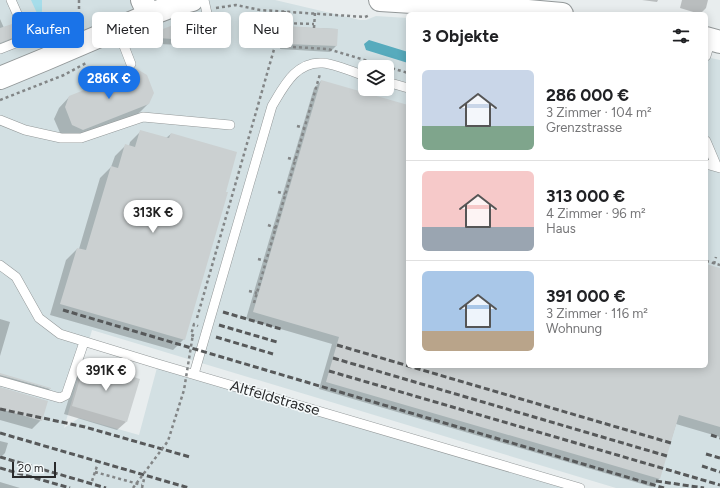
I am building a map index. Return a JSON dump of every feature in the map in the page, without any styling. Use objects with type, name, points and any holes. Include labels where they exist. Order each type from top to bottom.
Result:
[{"type":"main road","points":[[146,7],[192,0]]},
{"type":"main road","points":[[380,0],[469,5],[541,12]]},
{"type":"main road","points":[[0,78],[92,39]]},
{"type":"lane","points":[[0,49],[28,38],[11,0]]},
{"type":"lane","points":[[204,0],[207,12]]},
{"type":"lane","points":[[125,48],[131,64]]},
{"type":"lane","points":[[194,374],[272,106],[288,79],[296,71],[307,65],[323,63],[358,74]]},
{"type":"lane","points":[[394,84],[406,87]]},
{"type":"lane","points":[[0,120],[25,130],[61,138],[81,138],[143,117],[230,125]]},
{"type":"lane","points":[[708,145],[719,168]]},
{"type":"lane","points":[[708,165],[719,168]]},
{"type":"lane","name":"Altfeldstrasse","points":[[0,265],[16,277],[39,318],[60,334],[580,488]]},
{"type":"lane","points":[[0,381],[60,398],[66,395],[84,342]]},
{"type":"path","points":[[79,0],[79,12]]},
{"type":"path","points":[[293,24],[314,26],[315,13]]},
{"type":"path","points":[[293,47],[328,49],[406,72]]},
{"type":"path","points":[[197,315],[274,48]]},
{"type":"path","points":[[254,303],[328,49]]},
{"type":"path","points":[[297,126],[304,128]]},
{"type":"path","points":[[288,158],[295,160]]},
{"type":"path","points":[[278,192],[285,194]]},
{"type":"path","points":[[268,226],[276,228]]},
{"type":"path","points":[[714,264],[716,257]]},
{"type":"path","points":[[258,259],[266,261]]},
{"type":"path","points":[[708,262],[720,266]]},
{"type":"path","points":[[249,291],[257,293]]},
{"type":"path","points":[[133,488],[168,440],[184,390],[194,334]]},
{"type":"path","points":[[92,481],[97,466]]},
{"type":"path","points":[[95,472],[136,483],[142,487],[144,480]]},
{"type":"shaded area","points":[[0,0],[275,0],[360,20],[366,20],[376,16],[406,18],[406,368],[708,368],[708,57],[720,60],[720,488],[616,488],[92,330],[64,428],[79,418],[139,435],[158,364],[580,488],[0,488]]},
{"type":"shaded area","points":[[31,0],[42,0],[42,12],[36,12]]},
{"type":"shaded area","points":[[369,40],[406,51],[406,62],[366,50],[364,44]]},
{"type":"building","points":[[12,24],[12,38],[0,43],[0,28]]},
{"type":"building","points":[[171,26],[171,39],[163,38],[163,29]]},
{"type":"building","points":[[293,26],[338,29],[337,46],[293,44]]},
{"type":"building","points":[[137,69],[147,75],[154,93],[149,104],[83,130],[72,125],[65,107],[69,96]]},
{"type":"building","points":[[321,80],[358,91],[358,96],[377,96],[406,104],[406,368],[708,368],[708,265],[720,268],[720,427],[679,415],[660,479],[326,382],[339,337],[253,312]]},
{"type":"building","points":[[140,130],[169,138],[171,133],[237,152],[226,192],[228,192],[185,340],[60,304],[77,248],[86,250],[111,166],[118,168],[125,144],[135,147]]},
{"type":"building","points":[[85,362],[140,379],[127,422],[72,406]]},
{"type":"building","points":[[0,373],[51,388],[51,389],[0,375]]},
{"type":"building","points":[[0,387],[48,401],[42,421],[0,409]]},
{"type":"railway","points":[[63,310],[664,488]]},
{"type":"railway","points":[[223,312],[281,329]]},
{"type":"railway","points":[[219,325],[277,342]]},
{"type":"railway","points":[[216,337],[273,354]]},
{"type":"railway","points":[[337,345],[406,365]]},
{"type":"railway","points":[[333,358],[667,456]]},
{"type":"railway","points":[[415,368],[671,443]]},
{"type":"railway","points":[[329,371],[720,485]]},
{"type":"railway","points":[[0,409],[85,427],[190,457]]},
{"type":"railway","points":[[0,433],[189,488]]},
{"type":"railway","points":[[711,435],[720,438]]},
{"type":"railway","points":[[706,454],[720,458]]},
{"type":"railway","points":[[0,457],[106,488]]},
{"type":"railway","points":[[702,466],[720,472]]},
{"type":"railway","points":[[0,468],[70,488]]},
{"type":"railway","points":[[656,481],[704,488]]}]
